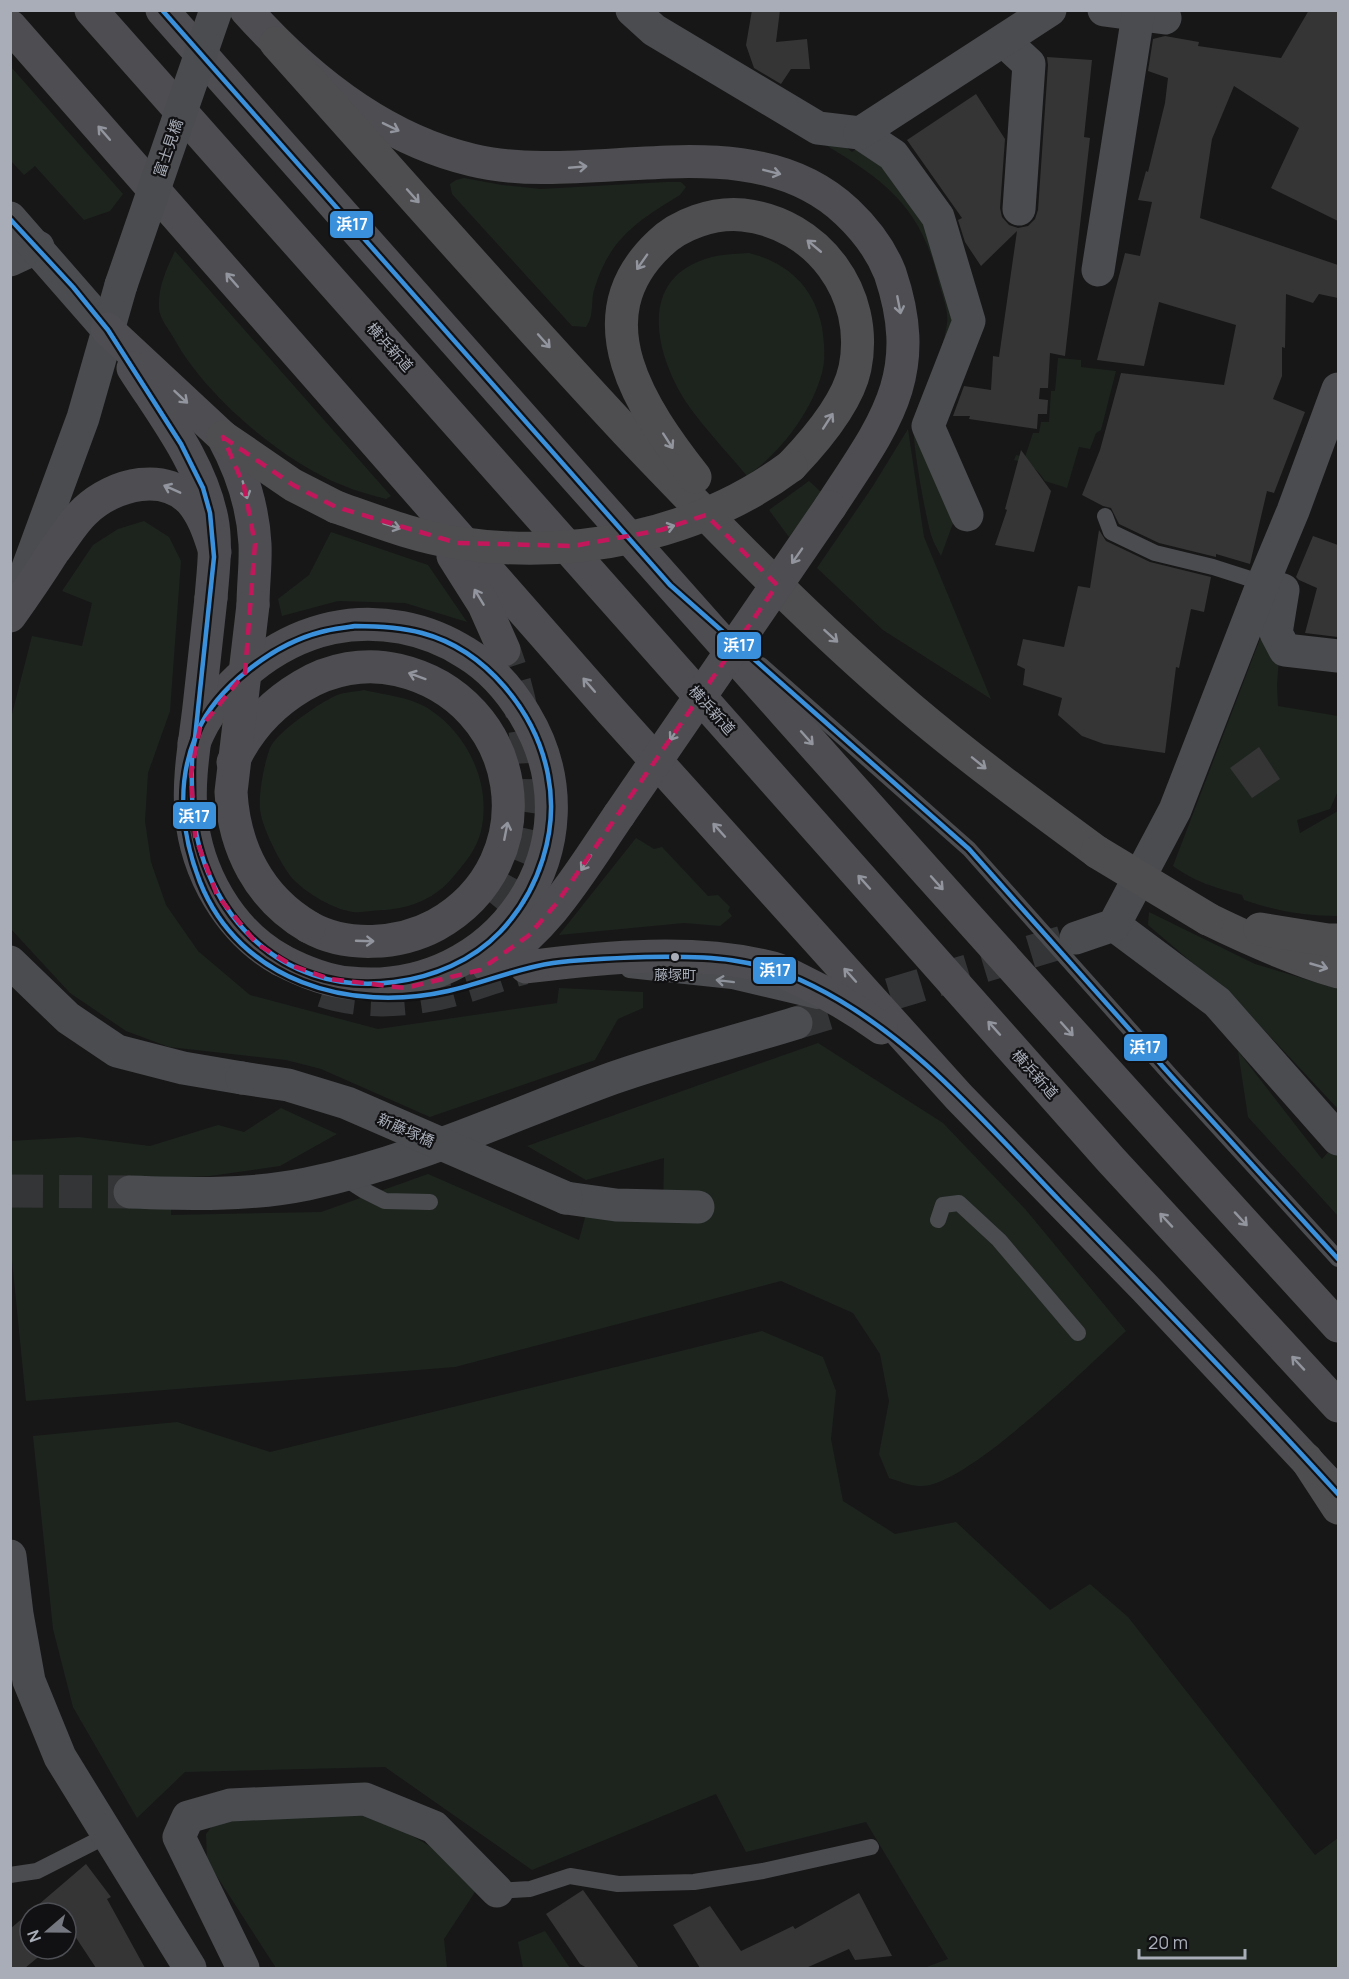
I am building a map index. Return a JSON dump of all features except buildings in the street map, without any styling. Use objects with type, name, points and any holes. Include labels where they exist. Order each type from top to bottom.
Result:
[{"type":"highway","name":"横浜新道","points":[[91,10],[1111,1160],[1338,1406]]},
{"type":"highway","points":[[162,10],[670,585],[1145,1115],[1338,1326]]},
{"type":"highway","points":[[246,10],[584,386],[722,532],[788,597],[908,706],[1016,793],[1097,852],[1208,919],[1262,945],[1338,972]]},
{"type":"highway","points":[[10,26],[612,712],[959,1097],[1145,1288],[1338,1494]]},
{"type":"highway","points":[[276,43],[345,99],[379,122],[440,151],[471,160],[533,169],[676,160],[741,166],[806,182],[833,199],[874,242],[887,266],[898,297],[903,324],[900,380],[888,413],[867,450],[556,904],[528,936],[498,960],[462,977],[424,986],[387,988],[348,983],[311,973],[291,948],[276,918],[248,885],[237,864],[229,840],[225,817],[225,797],[232,764],[240,746],[252,728],[278,702],[309,682],[347,668],[368,666],[388,668],[427,679],[446,690],[476,717],[489,735],[505,773],[509,795],[507,825],[499,855],[492,871],[466,903],[450,916],[413,934],[372,941],[333,937],[291,948],[253,954],[224,924],[207,898],[189,850],[183,812],[186,770],[192,747],[200,728],[222,696],[235,682],[268,655],[306,637],[342,626],[381,624],[440,639],[467,654],[491,672],[518,703],[541,746],[548,769],[551,792],[549,837],[535,880],[524,901],[497,935],[481,948],[445,969],[424,977],[386,984],[348,983]]},
{"type":"highway","points":[[107,329],[223,436],[293,485],[336,507],[421,535],[457,543],[533,548],[573,546],[615,540],[661,530],[702,517],[764,486],[791,466],[813,443],[831,418],[855,369],[858,341],[854,311],[846,287],[834,266],[816,246],[795,231],[768,220],[740,215],[712,218],[689,225],[665,238],[646,256],[632,278],[622,305],[621,332],[627,360],[637,387],[671,446],[788,597]]},
{"type":"highway","points":[[271,324],[443,542],[484,605],[504,650]]},
{"type":"highway","points":[[107,329],[194,467],[205,492],[213,521],[214,552],[211,598],[191,774],[191,814],[195,836],[207,875],[228,913],[257,944],[291,948]]},
{"type":"highway","points":[[223,436],[235,459],[252,514],[255,544],[253,605],[231,792],[232,813],[244,854],[260,883],[280,907],[291,948]]},
{"type":"highway","points":[[10,616],[84,511],[101,497],[120,488],[140,484],[160,484],[178,490],[194,504],[206,524],[214,552]]},
{"type":"highway","points":[[1208,919],[1283,934],[1338,940]]},
{"type":"highway","points":[[526,967],[636,958],[716,957],[775,968],[822,990],[863,1015],[900,1043],[959,1097]]},
{"type":"highway","points":[[1306,1459],[1338,1508]]},
{"type":"street","name":"富士見橋","points":[[10,616],[83,418],[121,285],[216,10]]},
{"type":"street","points":[[632,10],[654,30],[818,128],[860,133],[893,155],[938,217],[969,321],[928,426],[968,514]]},
{"type":"street","points":[[860,133],[1050,10]]},
{"type":"street","points":[[1098,270],[1151,16],[1104,10]]},
{"type":"street","points":[[1004,41],[1029,64],[1019,209]]},
{"type":"street","points":[[10,218],[24,254],[107,329]]},
{"type":"street","points":[[1076,938],[1114,925],[1175,810],[1263,582],[1293,511],[1338,389]]},
{"type":"street","points":[[1263,582],[1283,590],[1276,633],[1286,650],[1338,656]]},
{"type":"street","points":[[1114,925],[1217,1002],[1338,1139]]},
{"type":"street","name":"新藤塚橋","points":[[10,962],[68,1018],[117,1051],[183,1068],[288,1085],[347,1103],[566,1198],[616,1204],[698,1207]]},
{"type":"street","points":[[130,1192],[208,1195],[306,1184],[340,1176],[421,1152],[614,1078],[796,1023]]},
{"type":"street","points":[[10,1556],[29,1681],[60,1757],[190,1968]]},
{"type":"street","points":[[243,1968],[179,1837],[188,1817],[230,1805],[365,1799],[434,1827],[497,1891]]},
{"type":"lane","points":[[1105,516],[1111,532],[1155,553],[1263,582]]},
{"type":"lane","points":[[670,585],[969,849],[1164,1069],[1338,1259]]},
{"type":"lane","points":[[340,1176],[385,1201],[430,1202]]},
{"type":"lane","points":[[938,1220],[943,1205],[958,1203],[999,1240],[1078,1333]]},
{"type":"lane","points":[[10,1875],[37,1871],[108,1835]]},
{"type":"lane","points":[[497,1891],[530,1889],[570,1876],[618,1884],[694,1882],[763,1871],[871,1847]]},
{"type":"highlighted area","points":[[223,437],[293,485],[336,507],[457,543],[573,546],[661,530],[706,515],[777,585],[556,904],[528,936],[480,970],[405,988],[330,979],[293,966],[257,944],[217,895],[195,836],[191,774],[200,728],[245,673],[255,544],[244,486]]},
{"type":"shaded area","points":[[11,67],[123,194],[110,211],[84,220],[35,166],[24,175],[11,161]]},
{"type":"shaded area","points":[[833,136],[852,152],[856,149],[878,160],[907,196],[939,251],[955,321],[917,427],[956,515],[941,556],[932,538],[928,521],[913,426],[945,335],[947,313],[945,303],[931,255],[910,213],[879,181],[816,139]]},
{"type":"shaded area","points":[[464,178],[541,189],[666,182],[681,182],[686,187],[680,195],[639,222],[609,255],[601,270],[586,327],[572,326],[452,194],[450,184]]},
{"type":"shaded area","points":[[175,251],[391,496],[386,499],[347,487],[295,460],[271,444],[225,404],[205,383],[188,361],[159,312],[161,286]]},
{"type":"shaded area","points":[[749,253],[776,263],[787,270],[806,289],[813,300],[822,327],[824,356],[817,388],[802,417],[771,456],[747,476],[686,402],[666,361],[660,339],[659,318],[662,298],[672,281],[688,267],[712,257]]},
{"type":"shaded area","points":[[1058,358],[1081,360],[1081,367],[1116,371],[1101,430],[1096,433],[1090,449],[1079,447],[1067,488],[1045,481],[1032,467],[1014,460],[1016,455],[1025,457],[1033,433],[1039,433],[1041,422],[1049,422],[1051,391],[1055,391]]},
{"type":"shaded area","points":[[908,429],[924,537],[991,699],[883,630],[817,568],[873,486]]},
{"type":"shaded area","points":[[809,481],[822,493],[789,537],[769,510]]},
{"type":"shaded area","points":[[144,521],[169,537],[181,561],[170,711],[148,773],[145,821],[151,862],[166,905],[198,951],[250,995],[378,1029],[557,1003],[559,988],[643,992],[643,1008],[618,1019],[595,1060],[430,1117],[321,1069],[286,1060],[169,1047],[126,1031],[70,993],[10,928],[11,718],[32,636],[82,646],[92,603],[62,591],[93,545],[118,529]]},
{"type":"shaded area","points":[[331,532],[428,565],[467,622],[405,603],[338,601],[282,616],[278,599],[309,575]]},
{"type":"shaded area","points":[[1265,626],[1279,658],[1278,706],[1338,716],[1338,791],[1330,809],[1297,820],[1300,833],[1338,811],[1338,916],[1302,914],[1256,904],[1244,900],[1242,895],[1198,881],[1173,866]]},
{"type":"shaded area","points":[[364,690],[406,699],[422,705],[455,732],[474,762],[480,779],[484,814],[479,838],[473,850],[453,877],[439,891],[422,901],[404,907],[357,912],[329,904],[294,880],[270,840],[261,815],[260,800],[270,748],[281,734],[308,712],[333,697]]},
{"type":"shaded area","points":[[636,838],[654,849],[662,847],[708,896],[718,895],[730,907],[728,911],[732,916],[720,926],[684,923],[559,935]]},
{"type":"shaded area","points":[[1149,912],[1255,964],[1338,989],[1338,1109],[1236,1000],[1148,925]]},
{"type":"shaded area","points":[[818,1043],[943,1123],[1026,1210],[1126,1331],[1026,1422],[966,1468],[940,1482],[916,1486],[889,1478],[879,1454],[889,1401],[880,1354],[853,1313],[781,1281],[455,1367],[26,1401],[11,1250],[10,1141],[79,1137],[150,1146],[218,1125],[244,1132],[281,1108],[337,1134],[280,1166],[210,1176],[172,1178],[171,1215],[321,1212],[428,1174],[579,1240],[586,1214],[663,1216],[664,1158],[586,1180],[527,1146]]},
{"type":"shaded area","points":[[1238,1051],[1322,1159],[1338,1141],[1338,1216],[1248,1117]]},
{"type":"shaded area","points":[[762,1331],[823,1357],[836,1391],[831,1439],[843,1501],[895,1534],[956,1522],[1050,1610],[1090,1584],[1128,1617],[1315,1855],[1338,1838],[1338,1968],[924,1968],[948,1959],[866,1822],[746,1852],[716,1794],[532,1870],[385,1767],[185,1772],[137,1818],[73,1707],[53,1629],[33,1436],[177,1422],[270,1452]]},
{"type":"shaded area","points":[[369,1811],[447,1856],[475,1892],[444,1939],[447,1968],[276,1968],[207,1861],[206,1834],[215,1822]]},
{"type":"shaded area","points":[[545,1931],[570,1968],[523,1968],[518,1942]]},
{"type":"tunnel","points":[[488,901],[507,873],[519,844],[526,812],[529,779],[522,713],[504,650]]},
{"type":"tunnel","points":[[796,1023],[1076,938]]},
{"type":"tunnel","points":[[323,991],[373,1000],[407,999],[457,989],[524,968]]},
{"type":"tunnel","points":[[10,1191],[130,1192]]},
{"type":"transit line","name":"浜17","points":[[162,10],[670,585],[969,849],[1338,1259]]},
{"type":"transit line","name":"浜17","points":[[10,219],[73,287],[108,330],[181,444],[203,488],[210,513],[214,557],[195,738]]},
{"type":"transit line","name":"浜17","points":[[355,626],[389,627],[422,633],[445,641],[487,669],[520,707],[532,729],[542,752],[551,796],[551,817],[543,859],[526,898],[514,916],[489,942],[464,959],[437,972],[394,982],[352,983],[314,975],[279,959],[250,936],[226,907],[208,873],[197,836],[192,795],[192,756],[197,733],[206,716],[232,684],[284,646],[321,632],[355,626]]},
{"type":"transit line","name":"浜17","points":[[195,738],[189,756],[183,792],[185,829],[194,865],[200,882],[218,916],[242,944],[270,966],[302,982],[337,993],[374,997],[411,997],[448,991],[526,968],[553,963],[647,957],[732,960],[772,969],[813,986],[849,1006],[883,1029],[945,1082],[1200,1346],[1338,1494]]},
{"type":"place","name":"藤塚町","points":[[675,957]]}]
